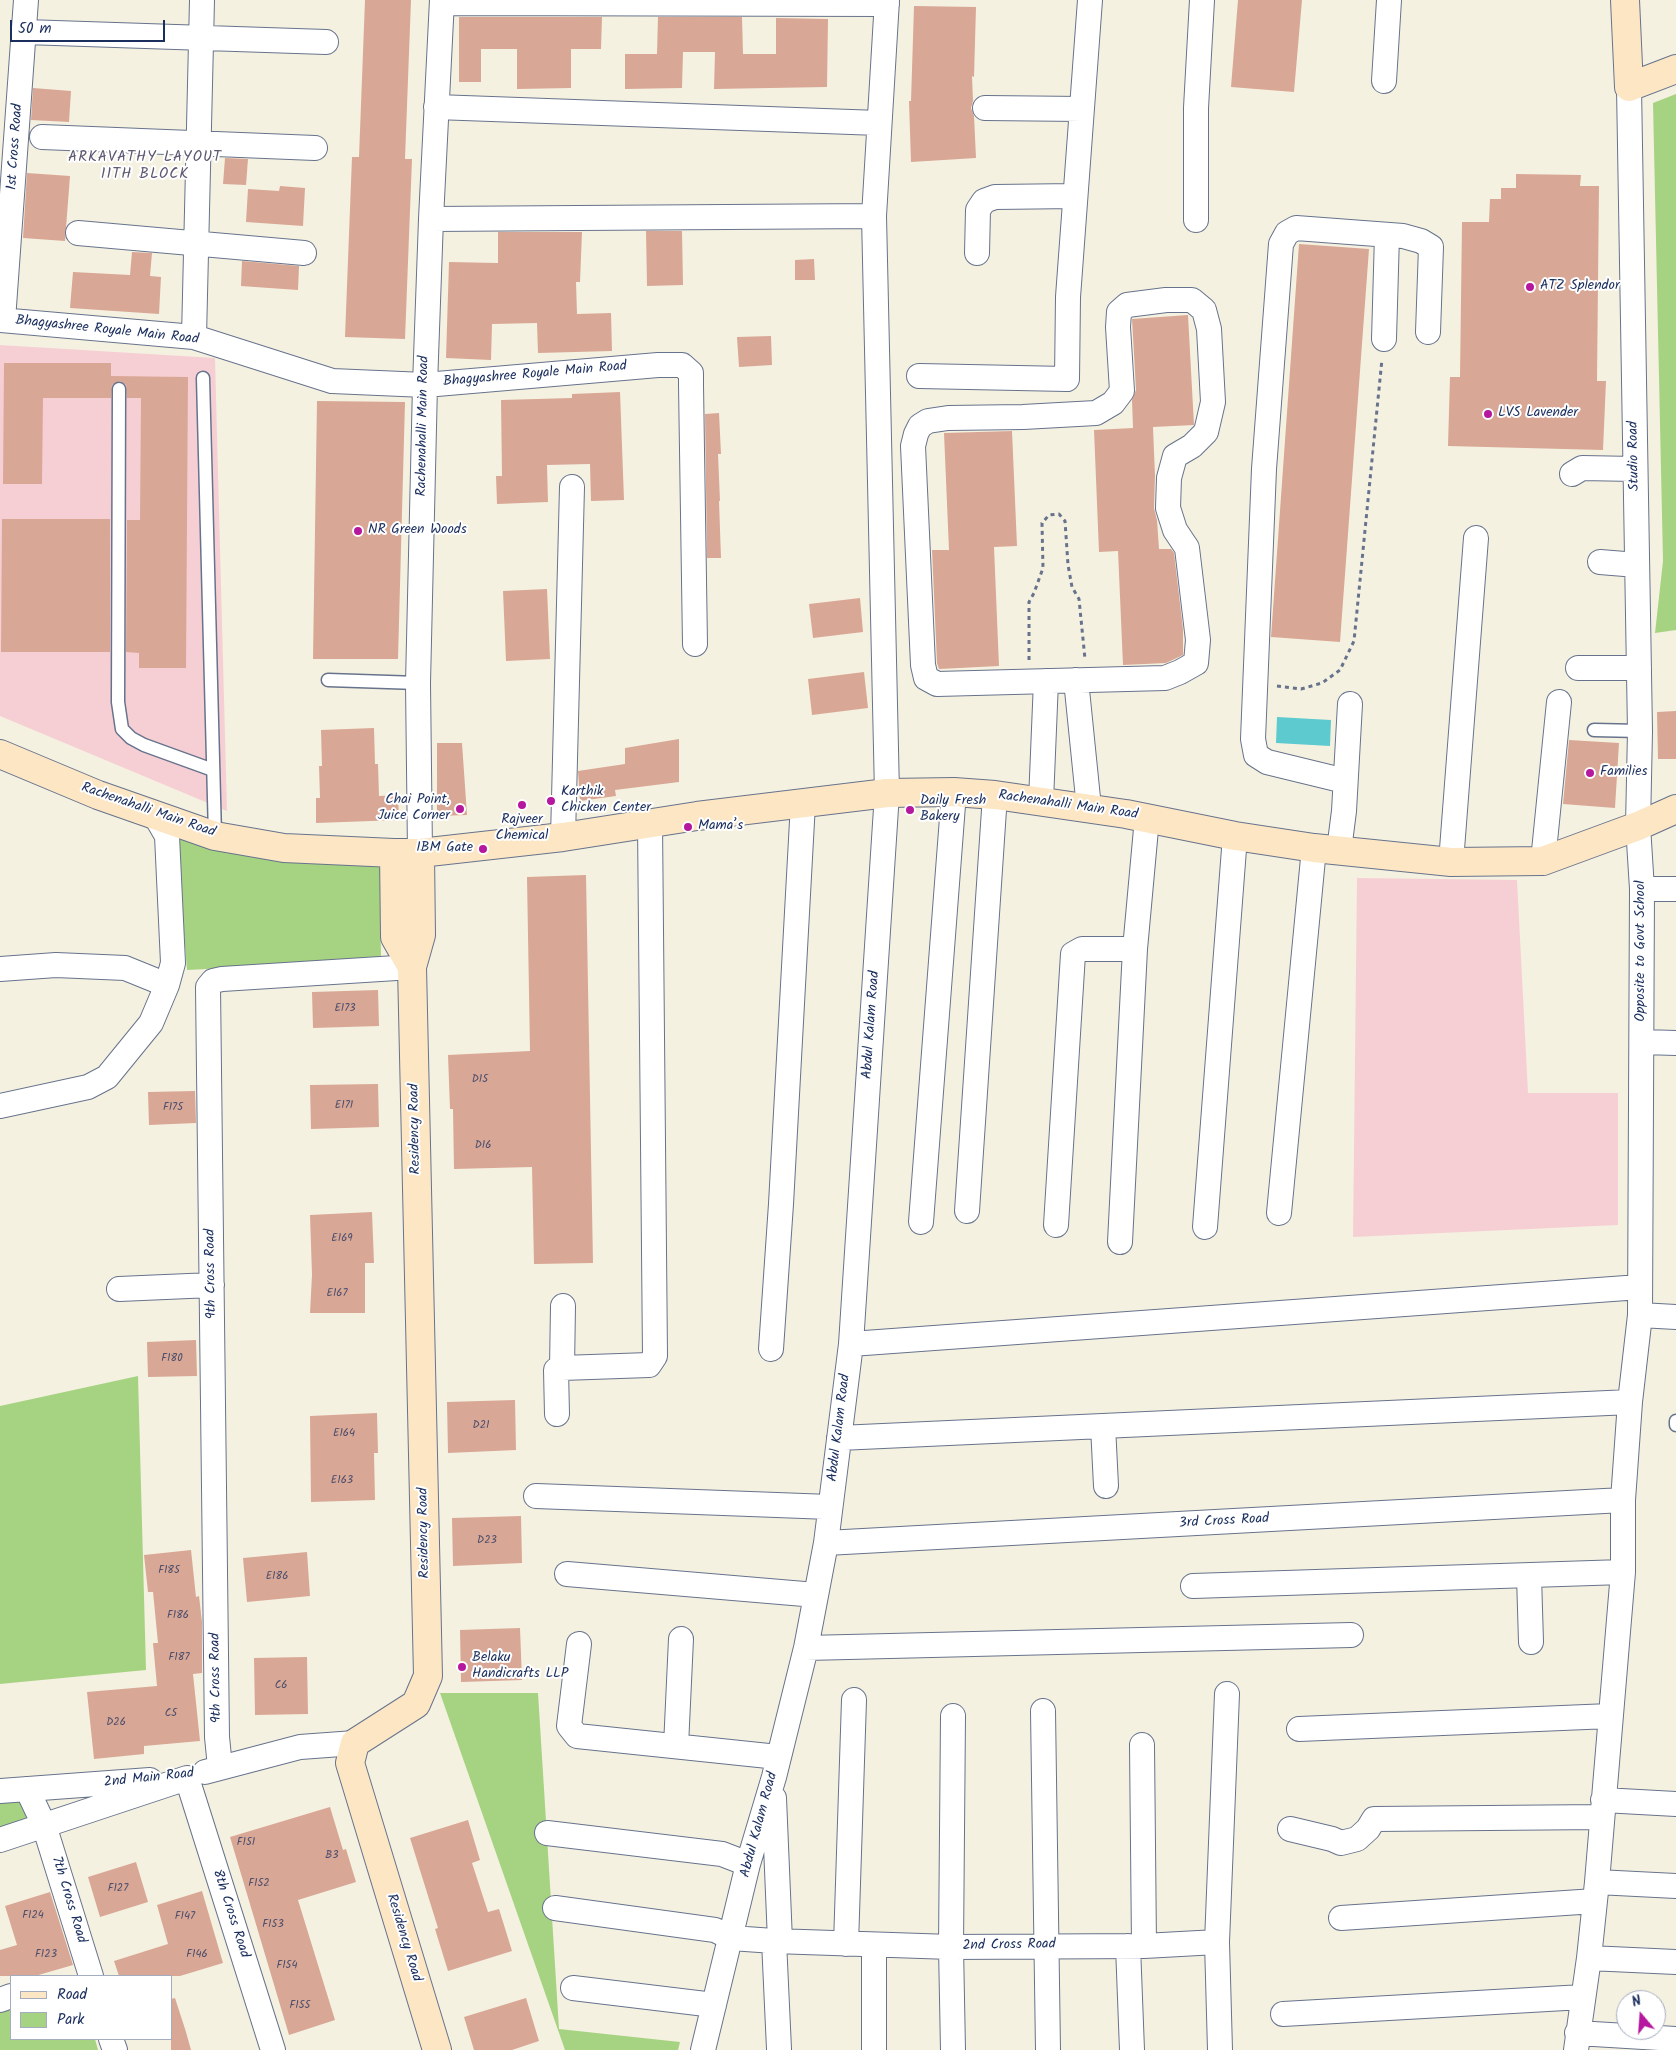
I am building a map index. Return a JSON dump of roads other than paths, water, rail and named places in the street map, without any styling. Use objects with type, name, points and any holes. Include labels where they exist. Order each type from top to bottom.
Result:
[{"type":"street","points":[[194,337],[202,0]]},
{"type":"street","points":[[919,376],[1067,380],[1068,297],[1090,0]]},
{"type":"street","points":[[1196,220],[1196,108],[1202,0]]},
{"type":"street","points":[[1384,80],[1389,0]]},
{"type":"street","points":[[1625,0],[1629,87],[1676,69]]},
{"type":"street","name":"1st Cross Road","points":[[2,320],[25,32],[23,1]]},
{"type":"street","points":[[442,1],[887,2]]},
{"type":"street","name":"Rachenahalli Main Road","points":[[407,853],[418,682],[425,385],[442,1]]},
{"type":"street","name":"Abdul Kalam Road","points":[[703,2050],[748,1864],[776,1767],[806,1648],[826,1543],[851,1344],[887,793],[874,216],[887,2]]},
{"type":"street","points":[[25,32],[326,42]]},
{"type":"street","name":"Studio Road","points":[[1629,87],[1640,732],[1638,826]]},
{"type":"street","points":[[436,108],[879,123]]},
{"type":"street","points":[[985,108],[1082,109]]},
{"type":"street","points":[[42,137],[315,148]]},
{"type":"street","points":[[977,253],[978,210],[984,201],[995,197],[1075,196]]},
{"type":"street","points":[[431,219],[874,216]]},
{"type":"street","points":[[1345,781],[1267,762],[1256,755],[1254,739],[1264,470],[1281,244],[1287,233],[1296,228],[1403,236],[1421,242],[1431,248],[1422,330]]},
{"type":"street","points":[[78,233],[304,254]]},
{"type":"street","points":[[1384,339],[1387,235]]},
{"type":"street","points":[[1192,300],[1204,310],[1209,329],[1212,402],[1206,432],[1192,446],[1175,456],[1169,478],[1168,508],[1175,530],[1187,548],[1198,640],[1196,662],[1180,672],[1165,678],[1038,681],[937,684],[926,678],[923,665],[913,446],[916,434],[920,426],[928,421],[948,418],[1023,417],[1096,413],[1113,403],[1122,390],[1118,327],[1120,312],[1127,305],[1192,300]]},
{"type":"street","name":"Bhagyashree Royale Main Road","points":[[2,320],[194,337],[332,381],[425,385],[658,365],[682,365],[691,373],[695,644]]},
{"type":"street","points":[[1572,474],[1582,468],[1635,468]]},
{"type":"street","points":[[564,837],[572,487]]},
{"type":"street","points":[[1451,862],[1476,538]]},
{"type":"street","points":[[1600,562],[1637,565]]},
{"type":"street","points":[[1578,668],[1639,668]]},
{"type":"street","points":[[1081,680],[1089,808]]},
{"type":"street","points":[[1038,681],[1041,801]]},
{"type":"street","points":[[1543,861],[1559,702]]},
{"type":"street","points":[[1279,1213],[1327,849],[1345,781],[1350,704]]},
{"type":"street","name":"Rachenahalli Main Road","points":[[0,754],[98,795],[156,817],[215,836],[284,848],[407,853],[564,837],[650,823],[887,793],[954,792],[995,795],[1089,808],[1235,836],[1327,849],[1451,862],[1543,861],[1638,826],[1676,809]]},
{"type":"street","points":[[921,1222],[954,792]]},
{"type":"street","points":[[967,1211],[995,795]]},
{"type":"street","points":[[772,1349],[782,1204],[803,803]]},
{"type":"street","points":[[0,1106],[88,1087],[107,1076],[151,1023],[167,985],[173,963],[167,836],[156,817]]},
{"type":"street","points":[[1120,1242],[1135,948],[1147,818]]},
{"type":"street","points":[[557,1414],[556,1370],[562,1368],[649,1365],[656,1356],[650,823]]},
{"type":"street","name":"Opposite to Govt School","points":[[1638,826],[1642,889],[1642,1042],[1676,1043]]},
{"type":"street","points":[[1205,1226],[1235,836]]},
{"type":"street","name":"Residency Road","points":[[407,853],[421,935],[412,967],[428,1676],[416,1704],[355,1743],[350,1763],[437,2050]]},
{"type":"street","points":[[1642,889],[1676,889]]},
{"type":"street","points":[[1056,1225],[1073,954],[1082,949],[1135,948]]},
{"type":"street","points":[[0,969],[56,965],[125,968],[167,985]]},
{"type":"street","name":"9th Cross Road","points":[[220,1767],[217,1738],[208,987],[213,981],[222,979],[412,967]]},
{"type":"street","points":[[1642,1042],[1640,1315],[1630,1402],[1623,1500],[1623,1572],[1596,1891],[1589,1958],[1576,2042],[1676,2039]]},
{"type":"street","points":[[119,1289],[212,1285]]},
{"type":"street","points":[[851,1344],[1640,1287]]},
{"type":"street","points":[[562,1368],[563,1306]]},
{"type":"street","points":[[1640,1315],[1676,1317]]},
{"type":"street","points":[[840,1438],[1630,1402]]},
{"type":"street","points":[[1103,1426],[1106,1486]]},
{"type":"street","points":[[536,1496],[830,1507]]},
{"type":"street","name":"3rd Cross Road","points":[[826,1543],[1623,1500]]},
{"type":"street","points":[[1193,1586],[1623,1572]]},
{"type":"street","points":[[567,1574],[816,1595]]},
{"type":"street","points":[[1529,1576],[1531,1642]]},
{"type":"street","points":[[806,1648],[1351,1635]]},
{"type":"street","points":[[676,1746],[681,1639]]},
{"type":"street","points":[[579,1644],[569,1726],[577,1736],[676,1746],[776,1767],[779,2049]]},
{"type":"street","points":[[1220,2050],[1217,1942],[1227,1694]]},
{"type":"street","points":[[846,1944],[854,1700]]},
{"type":"street","points":[[1043,1711],[1048,2050]]},
{"type":"street","points":[[953,1716],[951,1947],[953,2050]]},
{"type":"street","points":[[1299,1729],[1610,1716]]},
{"type":"street","name":"2nd Main Road","points":[[0,1791],[188,1778],[220,1767],[300,1746],[355,1743]]},
{"type":"street","points":[[1132,2050],[1142,1745]]},
{"type":"street","points":[[0,1840],[188,1778]]},
{"type":"street","name":"8th Cross Road","points":[[188,1778],[274,2050]]},
{"type":"street","name":"7th Cross Road","points":[[27,1789],[44,1825],[85,1975]]},
{"type":"street","points":[[1290,1829],[1341,1843],[1356,1840],[1368,1829],[1374,1819],[1676,1804]]},
{"type":"street","points":[[546,1833],[722,1854],[748,1864]]},
{"type":"street","points":[[1341,1918],[1596,1891],[1676,1886]]},
{"type":"street","name":"2nd Cross Road","points":[[555,1908],[715,1930],[731,1938],[874,1946],[1136,1946],[1217,1942]]},
{"type":"street","points":[[874,1946],[874,2050]]},
{"type":"street","points":[[1589,1958],[1676,1962]]},
{"type":"street","points":[[573,1988],[714,2005]]},
{"type":"street","points":[[1283,2014],[1583,1997]]},
{"type":"lane","points":[[203,378],[215,836]]},
{"type":"lane","points":[[119,389],[118,702],[122,729],[131,738],[144,745],[213,770]]},
{"type":"lane","points":[[328,680],[418,682]]},
{"type":"lane","points":[[1594,730],[1640,732]]},
{"type":"water","points":[[1277,717],[1331,720],[1330,746],[1276,743]]},
{"type":"place","name":"ATZ Splendor","points":[[1530,287]]},
{"type":"place","name":"LVS Lavender","points":[[1488,414]]},
{"type":"place","name":"NR Green Woods","points":[[358,531]]},
{"type":"place","name":"Families","points":[[1590,773]]},
{"type":"place","name":"Karthik Chicken Center","points":[[551,801]]},
{"type":"place","name":"Rajveer Chemical","points":[[522,805]]},
{"type":"place","name":"Chai Point, Juice Corner","points":[[460,809]]},
{"type":"place","name":"Daily Fresh Bakery","points":[[910,810]]},
{"type":"place","name":"Mama’s","points":[[688,827]]},
{"type":"place","name":"IBM Gate","points":[[483,849]]},
{"type":"place","name":"Belaku Handicrafts LLP","points":[[462,1667]]},
{"type":"district","name":"ARKAVATHY LAYOUT 11TH BLOCK","points":[[145,166]]}]
